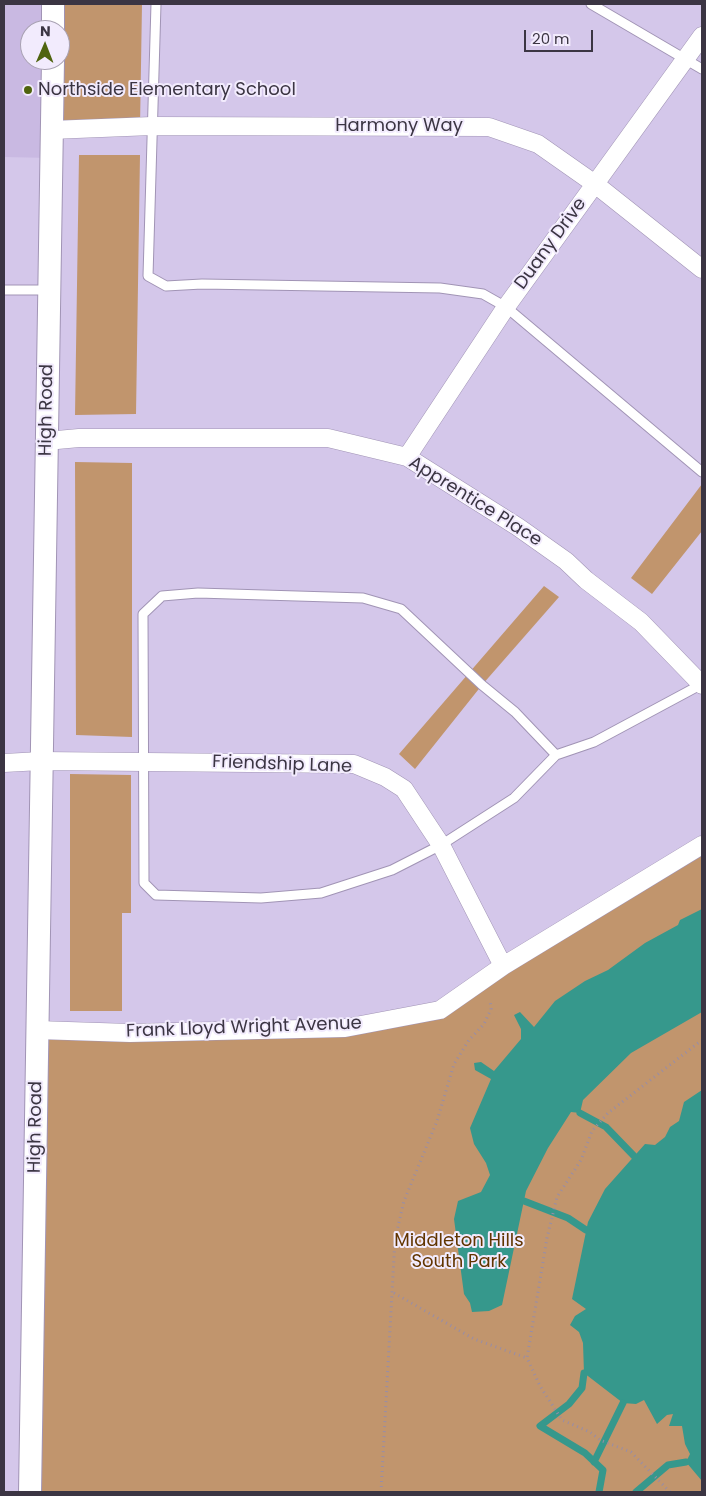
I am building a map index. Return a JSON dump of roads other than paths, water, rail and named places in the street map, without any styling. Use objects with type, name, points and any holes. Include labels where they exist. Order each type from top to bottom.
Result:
[{"type":"street","points":[[53,4],[53,20]]},
{"type":"street","name":"Duany Drive","points":[[407,457],[506,307],[702,36]]},
{"type":"street","name":"High Road","points":[[30,1492],[52,70]]},
{"type":"street","name":"Harmony Way","points":[[51,130],[152,126],[489,127],[538,144],[595,184],[702,269]]},
{"type":"street","name":"Apprentice Place","points":[[46,441],[79,438],[328,438],[407,457],[518,527],[566,561],[586,580],[641,622],[702,684]]},
{"type":"street","points":[[4,763],[41,761]]},
{"type":"street","name":"Friendship Lane","points":[[41,761],[354,764],[385,777],[404,789],[441,844],[503,966]]},
{"type":"street","name":"Frank Lloyd Wright Avenue","points":[[37,1030],[130,1033],[344,1028],[440,1010],[503,966],[702,846]]},
{"type":"lane","points":[[156,4],[148,276],[166,286],[202,284],[440,288],[483,294],[506,307],[702,472]]},
{"type":"lane","points":[[592,4],[702,69]]},
{"type":"lane","points":[[4,290],[49,290]]},
{"type":"lane","points":[[556,755],[515,712],[482,686],[401,609],[363,598],[198,593],[162,596],[143,614],[144,883],[156,895],[261,898],[321,892],[392,870],[441,844],[514,798],[556,755],[594,742],[702,684]]},
{"type":"waterway","points":[[580,1113],[606,1127],[634,1156]]},
{"type":"waterway","points":[[524,1201],[568,1218],[586,1230]]},
{"type":"waterway","points":[[584,1373],[582,1388],[569,1404],[540,1426],[585,1453],[603,1470],[599,1492]]},
{"type":"waterway","points":[[594,1462],[623,1403]]},
{"type":"waterway","points":[[636,1492],[668,1465],[686,1462]]},
{"type":"place","name":"Northside Elementary School","points":[[28,90]]},
{"type":"park label","name":"Middleton Hills South Park","points":[[459,1251]]}]
